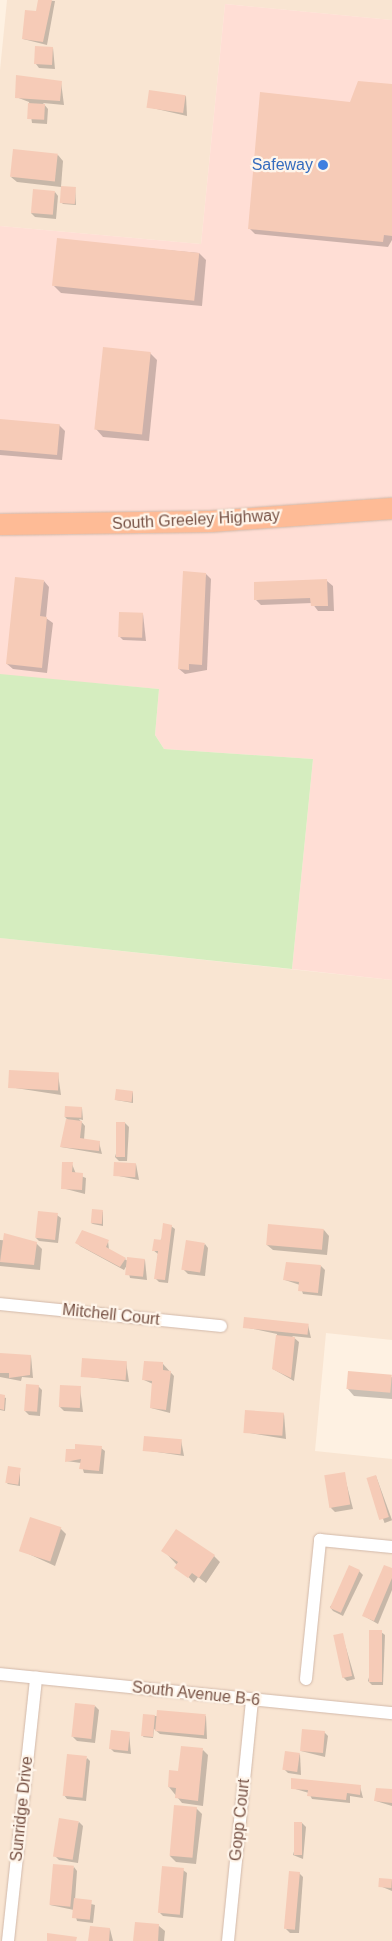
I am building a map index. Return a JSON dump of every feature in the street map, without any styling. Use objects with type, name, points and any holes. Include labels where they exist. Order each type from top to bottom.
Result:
[{"type":"highway","name":"South Greeley Highway","points":[[0,524],[210,521],[392,508]]},
{"type":"street","name":"Mitchell Court","points":[[0,1304],[221,1326]]},
{"type":"street","points":[[306,1679],[320,1540],[392,1547]]},
{"type":"street","name":"South Avenue B-6","points":[[0,1674],[392,1713]]},
{"type":"street","name":"Sunridge Drive","points":[[8,1941],[36,1677]]},
{"type":"street","name":"Gopp Court","points":[[228,1941],[252,1699]]},
{"type":"shaded area","points":[[7,0],[392,0],[392,20],[225,4],[201,244],[0,226],[0,70]]},
{"type":"shaded area","points":[[225,4],[392,20],[392,980],[292,969],[313,759],[164,749],[155,735],[159,689],[0,675],[0,226],[201,244]]},
{"type":"shaded area","points":[[0,938],[392,980],[392,1340],[326,1333],[315,1451],[392,1459],[392,1941],[0,1941]]},
{"type":"green space","points":[[0,674],[159,689],[155,735],[164,749],[313,759],[292,969],[0,938]]},
{"type":"building","points":[[38,0],[52,0],[43,42],[22,39],[25,10],[36,11]]},
{"type":"building","points":[[35,46],[53,47],[52,65],[34,64]]},
{"type":"building","points":[[16,75],[62,81],[60,101],[15,98]]},
{"type":"building","name":"Safeway","points":[[358,81],[392,84],[392,236],[384,235],[383,242],[248,229],[260,92],[350,102]]},
{"type":"building","points":[[149,90],[186,95],[183,113],[146,108]]},
{"type":"building","points":[[28,103],[45,104],[44,120],[27,119]]},
{"type":"building","points":[[13,149],[58,154],[55,182],[10,177]]},
{"type":"building","points":[[61,186],[76,187],[75,204],[60,203]]},
{"type":"building","points":[[33,189],[55,191],[53,215],[31,213]]},
{"type":"building","points":[[57,238],[199,253],[194,301],[52,286]]},
{"type":"building","points":[[103,347],[151,352],[142,435],[94,430]]},
{"type":"building","points":[[0,419],[60,424],[57,455],[0,450]]},
{"type":"building","points":[[183,571],[206,573],[202,665],[189,664],[189,670],[178,669]]},
{"type":"building","points":[[15,577],[44,580],[40,616],[47,617],[42,668],[6,664]]},
{"type":"building","points":[[327,579],[328,606],[311,606],[310,598],[254,600],[254,582]]},
{"type":"building","points":[[119,612],[143,613],[142,638],[118,637]]},
{"type":"building","points":[[9,1070],[59,1073],[58,1091],[8,1088]]},
{"type":"building","points":[[116,1089],[133,1091],[132,1102],[115,1100]]},
{"type":"building","points":[[65,1106],[82,1107],[81,1118],[64,1117]]},
{"type":"building","points":[[66,1119],[82,1121],[80,1138],[100,1141],[99,1151],[60,1147]]},
{"type":"building","points":[[116,1122],[125,1122],[125,1157],[116,1157]]},
{"type":"building","points":[[62,1162],[73,1162],[72,1172],[83,1173],[82,1190],[61,1189]]},
{"type":"building","points":[[114,1162],[136,1163],[135,1177],[113,1176]]},
{"type":"building","points":[[92,1209],[103,1210],[102,1224],[91,1223]]},
{"type":"building","points":[[38,1211],[58,1213],[55,1240],[35,1238]]},
{"type":"building","points":[[163,1223],[172,1225],[165,1280],[154,1279],[158,1251],[152,1251],[154,1239],[161,1240]]},
{"type":"building","points":[[268,1224],[324,1229],[322,1250],[266,1245]]},
{"type":"building","points":[[82,1230],[109,1240],[106,1247],[126,1258],[120,1267],[75,1243]]},
{"type":"building","points":[[4,1233],[37,1242],[34,1265],[0,1262]]},
{"type":"building","points":[[186,1240],[205,1243],[200,1273],[181,1270]]},
{"type":"building","points":[[127,1257],[145,1259],[143,1277],[125,1275]]},
{"type":"building","points":[[286,1262],[321,1265],[318,1293],[298,1291],[299,1282],[283,1280]]},
{"type":"building","points":[[244,1317],[309,1324],[307,1335],[243,1328]]},
{"type":"building","points":[[276,1335],[295,1337],[291,1378],[272,1369]]},
{"type":"building","points":[[0,1353],[31,1355],[30,1375],[9,1378],[9,1373],[0,1373]]},
{"type":"building","points":[[82,1358],[127,1361],[126,1380],[81,1377]]},
{"type":"building","points":[[144,1361],[163,1362],[163,1370],[171,1371],[166,1410],[150,1408],[152,1381],[142,1380]]},
{"type":"building","points":[[348,1371],[392,1375],[390,1393],[346,1389]]},
{"type":"building","points":[[26,1384],[39,1385],[37,1412],[24,1411]]},
{"type":"building","points":[[60,1385],[81,1386],[80,1408],[59,1407]]},
{"type":"building","points":[[0,1394],[5,1395],[4,1410],[0,1409]]},
{"type":"building","points":[[245,1410],[284,1413],[282,1436],[243,1433]]},
{"type":"building","points":[[144,1436],[182,1439],[181,1454],[143,1451]]},
{"type":"building","points":[[75,1444],[102,1446],[99,1471],[79,1469],[81,1459],[65,1462],[66,1449],[75,1449]]},
{"type":"building","points":[[8,1466],[21,1468],[18,1485],[5,1483]]},
{"type":"building","points":[[345,1472],[350,1505],[329,1508],[324,1475]]},
{"type":"building","points":[[376,1475],[389,1517],[379,1520],[366,1478]]},
{"type":"building","points":[[30,1517],[61,1527],[50,1561],[19,1551]]},
{"type":"building","points":[[176,1529],[215,1555],[199,1578],[192,1573],[188,1578],[174,1568],[178,1562],[161,1551]]},
{"type":"building","points":[[349,1565],[360,1570],[341,1613],[330,1608]]},
{"type":"building","points":[[384,1565],[392,1568],[392,1578],[374,1621],[362,1616]]},
{"type":"building","points":[[369,1630],[382,1630],[382,1682],[369,1682]]},
{"type":"building","points":[[343,1633],[352,1676],[342,1678],[333,1635]]},
{"type":"building","points":[[75,1703],[95,1705],[91,1739],[71,1737]]},
{"type":"building","points":[[157,1710],[206,1714],[204,1735],[155,1731]]},
{"type":"building","points":[[143,1714],[155,1715],[153,1737],[141,1736]]},
{"type":"building","points":[[302,1729],[325,1731],[323,1753],[300,1751]]},
{"type":"building","points":[[111,1730],[130,1732],[128,1751],[109,1749]]},
{"type":"building","points":[[181,1746],[203,1748],[198,1801],[175,1798],[176,1788],[168,1787],[169,1770],[178,1771]]},
{"type":"building","points":[[285,1751],[300,1753],[297,1772],[282,1770]]},
{"type":"building","points":[[67,1754],[87,1756],[83,1798],[63,1796]]},
{"type":"building","points":[[291,1778],[361,1785],[360,1795],[347,1793],[346,1800],[307,1796],[308,1790],[291,1789]]},
{"type":"building","points":[[376,1788],[392,1789],[392,1803],[374,1801]]},
{"type":"building","points":[[174,1805],[197,1807],[192,1858],[170,1856]]},
{"type":"building","points":[[59,1818],[79,1821],[73,1860],[53,1857]]},
{"type":"building","points":[[294,1822],[302,1822],[302,1855],[294,1855]]},
{"type":"building","points":[[53,1864],[74,1866],[70,1907],[49,1905]]},
{"type":"building","points":[[162,1866],[184,1868],[180,1915],[158,1913]]},
{"type":"building","points":[[289,1871],[300,1872],[295,1930],[284,1929]]},
{"type":"building","points":[[379,1878],[392,1879],[391,1888],[378,1887]]},
{"type":"building","points":[[74,1898],[92,1900],[90,1920],[72,1918]]},
{"type":"building","points":[[135,1922],[159,1924],[158,1941],[133,1941]]},
{"type":"building","points":[[90,1926],[110,1928],[109,1941],[88,1941]]},
{"type":"building","points":[[47,1933],[77,1937],[76,1941],[47,1941]]},
{"type":"place","name":"Safeway","points":[[323,165]]}]
